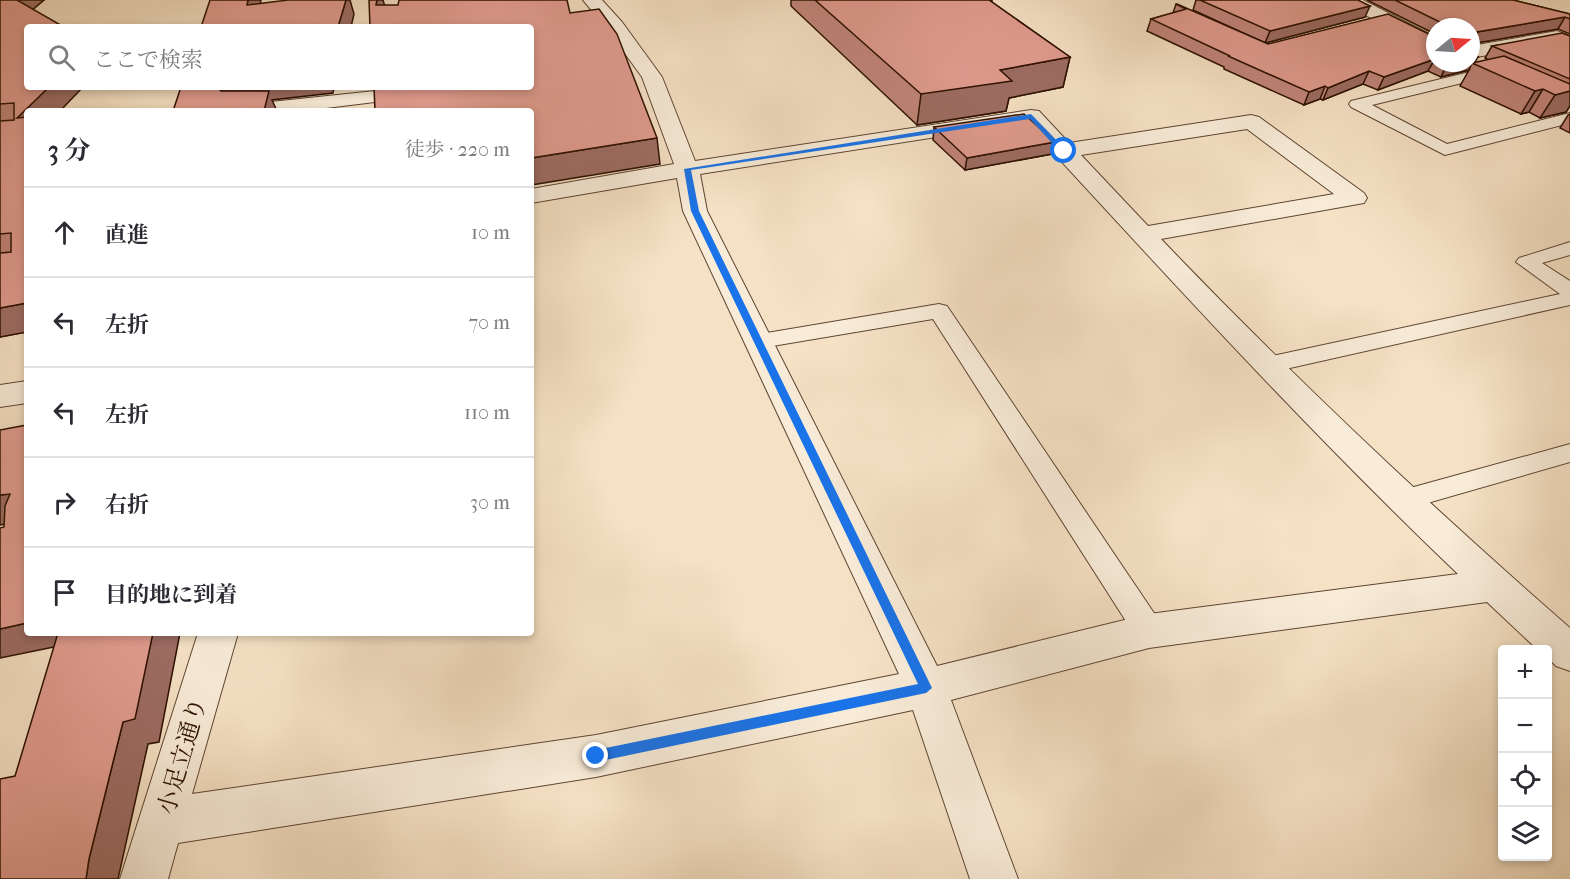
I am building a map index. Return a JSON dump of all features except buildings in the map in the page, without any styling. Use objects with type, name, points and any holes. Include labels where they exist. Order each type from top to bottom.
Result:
[{"type":"street","points":[[592,0],[615,26],[652,78],[687,169],[695,211],[760,341],[926,688],[994,879]]},
{"type":"street","points":[[1349,0],[1426,40]]},
{"type":"street","points":[[1480,50],[1557,37],[1570,43]]},
{"type":"street","points":[[1480,65],[1515,81]]},
{"type":"street","points":[[274,108],[382,98]]},
{"type":"street","points":[[534,195],[687,169],[1031,116],[1141,235],[1403,500],[1493,585],[1570,653]]},
{"type":"street","points":[[1064,151],[1251,122],[1355,198],[1141,235]]},
{"type":"street","points":[[0,396],[24,392]]},
{"type":"street","points":[[163,822],[596,756],[926,688],[1149,631],[1493,585]]},
{"type":"street","name":"小足立通り","points":[[144,879],[217,636]]},
{"type":"lane","points":[[1362,25],[1384,19]]},
{"type":"lane","points":[[1494,71],[1357,104],[1446,150],[1566,108]]},
{"type":"lane","points":[[1570,248],[1526,262],[1570,291]]},
{"type":"lane","points":[[1268,365],[1570,298]]},
{"type":"lane","points":[[760,341],[939,311],[1149,631]]},
{"type":"lane","points":[[1403,500],[1570,453]]},
{"type":"route","points":[[596,756],[926,688],[760,341],[695,211],[687,169],[1031,116],[1064,151]]}]
